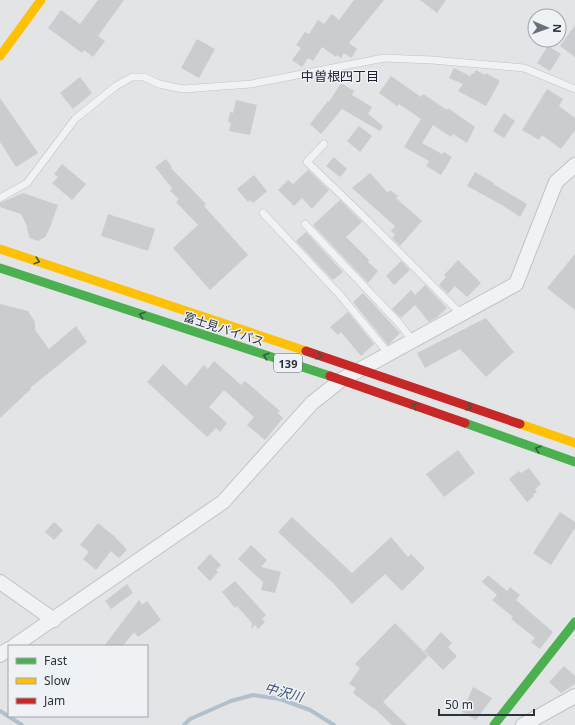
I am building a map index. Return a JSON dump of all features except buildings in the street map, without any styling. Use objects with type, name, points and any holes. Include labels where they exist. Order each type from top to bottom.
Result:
[{"type":"main road","points":[[0,56],[41,0]]},
{"type":"main road","name":"富士見バイパス","points":[[0,249],[229,324],[359,370],[575,443]]},
{"type":"main road","name":"富士見バイパス","points":[[0,268],[341,380],[575,462]]},
{"type":"main road","points":[[494,725],[575,622]]},
{"type":"street","points":[[16,645],[54,620],[223,502],[312,403],[341,380],[516,284],[556,182],[575,166]]},
{"type":"street","points":[[0,582],[54,620]]},
{"type":"street","points":[[523,725],[575,696]]},
{"type":"lane","points":[[0,198],[27,183],[74,119],[116,86],[132,77],[144,77],[159,84],[183,89],[251,84],[384,58],[432,60],[524,68],[575,90]]},
{"type":"lane","points":[[324,144],[307,162],[461,314]]},
{"type":"lane","points":[[263,213],[340,295],[389,354]]},
{"type":"lane","points":[[305,224],[398,322],[412,341]]},
{"type":"waterway","name":"中沢川","points":[[184,725],[190,719],[231,701],[253,695],[280,699],[310,710],[334,725]]},
{"type":"waterway","name":"中沢川","points":[[0,711],[8,716]]},
{"type":"waterway","name":"中沢川","points":[[9,717],[22,725]]},
{"type":"traffic: fast","points":[[0,268],[330,376]]},
{"type":"traffic: fast","points":[[465,423],[575,462]]},
{"type":"traffic: fast","points":[[494,725],[575,622]]},
{"type":"traffic: slow","points":[[0,56],[41,0]]},
{"type":"traffic: slow","points":[[0,249],[306,351]]},
{"type":"traffic: slow","points":[[520,424],[575,443]]},
{"type":"traffic: jam","points":[[306,351],[520,424]]},
{"type":"traffic: jam","points":[[330,376],[465,423]]},
{"type":"district","name":"中曽根四丁目","points":[[340,76]]}]
